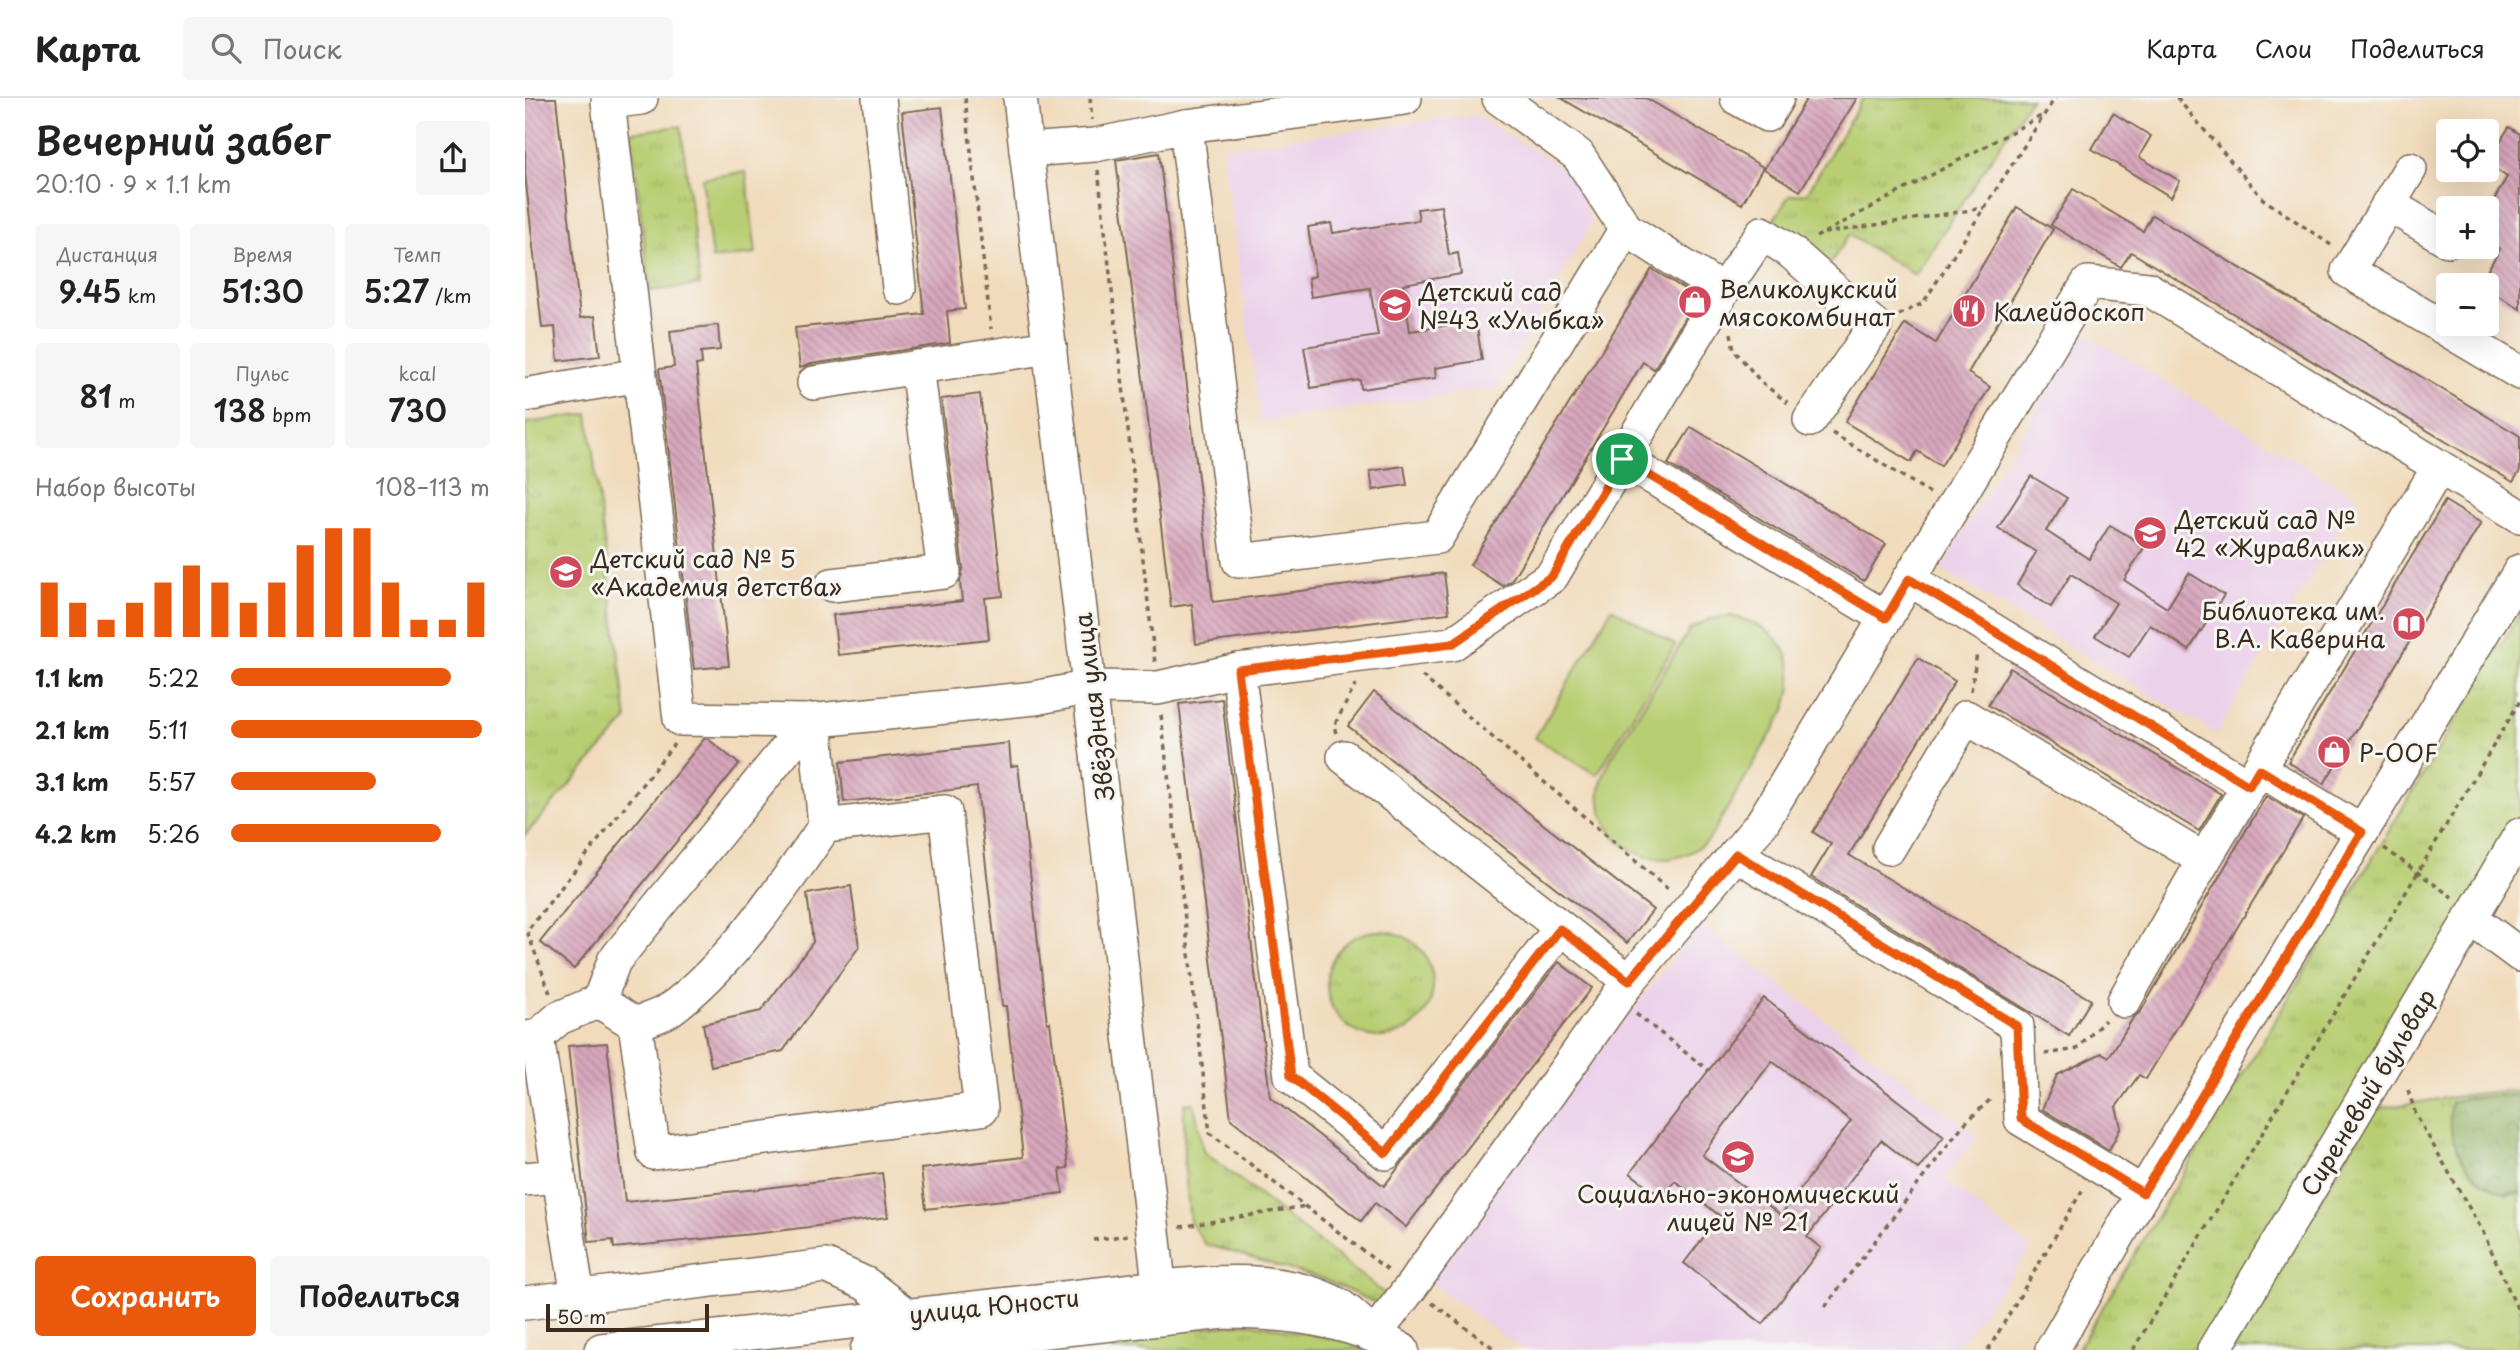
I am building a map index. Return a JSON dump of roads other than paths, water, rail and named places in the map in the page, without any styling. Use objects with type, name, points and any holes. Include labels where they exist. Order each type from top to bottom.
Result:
[{"type":"street","points":[[641,98],[608,102],[680,719],[812,721],[1035,698],[1090,687],[1158,688],[1238,670],[1452,644],[1552,576],[1723,291],[1762,233],[1791,252],[1875,326],[1810,420]]},
{"type":"street","points":[[879,98],[899,288]]},
{"type":"street","name":"Звёздная улица","points":[[1020,98],[1162,1302]]},
{"type":"street","points":[[1026,150],[1095,145],[1187,126],[1405,98]]},
{"type":"street","points":[[1499,98],[1578,155],[1626,229],[1723,291]]},
{"type":"street","points":[[1737,98],[1767,115],[1777,98]]},
{"type":"street","points":[[1187,126],[1239,561],[1437,537],[1626,229]]},
{"type":"street","points":[[2410,169],[2353,260],[2349,271],[2520,373]]},
{"type":"street","points":[[2388,204],[2436,233]]},
{"type":"street","points":[[1387,1344],[1411,1287],[1622,989],[1762,823],[2088,283],[2148,289],[2520,516]]},
{"type":"street","points":[[814,383],[1049,347]]},
{"type":"street","points":[[832,585],[944,572],[917,367]]},
{"type":"street","points":[[525,396],[639,375]]},
{"type":"street","points":[[1622,459],[1886,618]]},
{"type":"street","points":[[2124,1001],[2204,860],[2439,467]]},
{"type":"street","points":[[2052,1350],[2143,1193],[2520,570]]},
{"type":"street","points":[[1909,579],[2254,777],[2362,832]]},
{"type":"street","points":[[1238,670],[1291,1076],[1364,1136],[1386,1153],[1560,929]]},
{"type":"street","points":[[1889,848],[1966,717],[2204,860]]},
{"type":"street","points":[[635,1024],[667,1011],[712,972],[774,899],[825,826],[812,721]]},
{"type":"street","points":[[577,1297],[540,1031],[599,1001],[614,961],[812,721]]},
{"type":"street","points":[[1344,757],[1560,929],[1622,989]]},
{"type":"street","points":[[599,1001],[635,1024],[654,1153],[981,1109],[945,812],[825,826]]},
{"type":"street","name":"Сиреневый бульвар","points":[[2214,1350],[2520,835]]},
{"type":"street","points":[[1736,854],[2017,1026],[2021,1119],[2143,1193]]},
{"type":"street","points":[[2472,915],[2520,955]]},
{"type":"street","points":[[525,1179],[558,1175]]},
{"type":"street","points":[[525,1303],[826,1266],[866,1284],[906,1315]]},
{"type":"street","name":"улица Юности","points":[[867,1350],[920,1347],[1162,1302]]},
{"type":"street","name":"улица Юности","points":[[601,1350],[906,1315],[1162,1302],[1326,1321],[1387,1344]]},
{"type":"place","name":"Великолукский мясокомбинат","points":[[1695,302]]},
{"type":"place","name":"Детский сад №43 «Улыбка»","points":[[1395,305]]},
{"type":"place","name":"Калейдоскоп","points":[[1969,311]]},
{"type":"place","name":"Детский сад № 42 «Журавлик»","points":[[2150,533]]},
{"type":"place","name":"Детский сад № 5 «Академия детства»","points":[[566,572]]},
{"type":"place","name":"Библиотека им. В.А. Каверина","points":[[2409,624]]},
{"type":"place","name":"P-OOF","points":[[2334,752]]},
{"type":"place","name":"Социально-экономический лицей № 21","points":[[1738,1157]]}]
